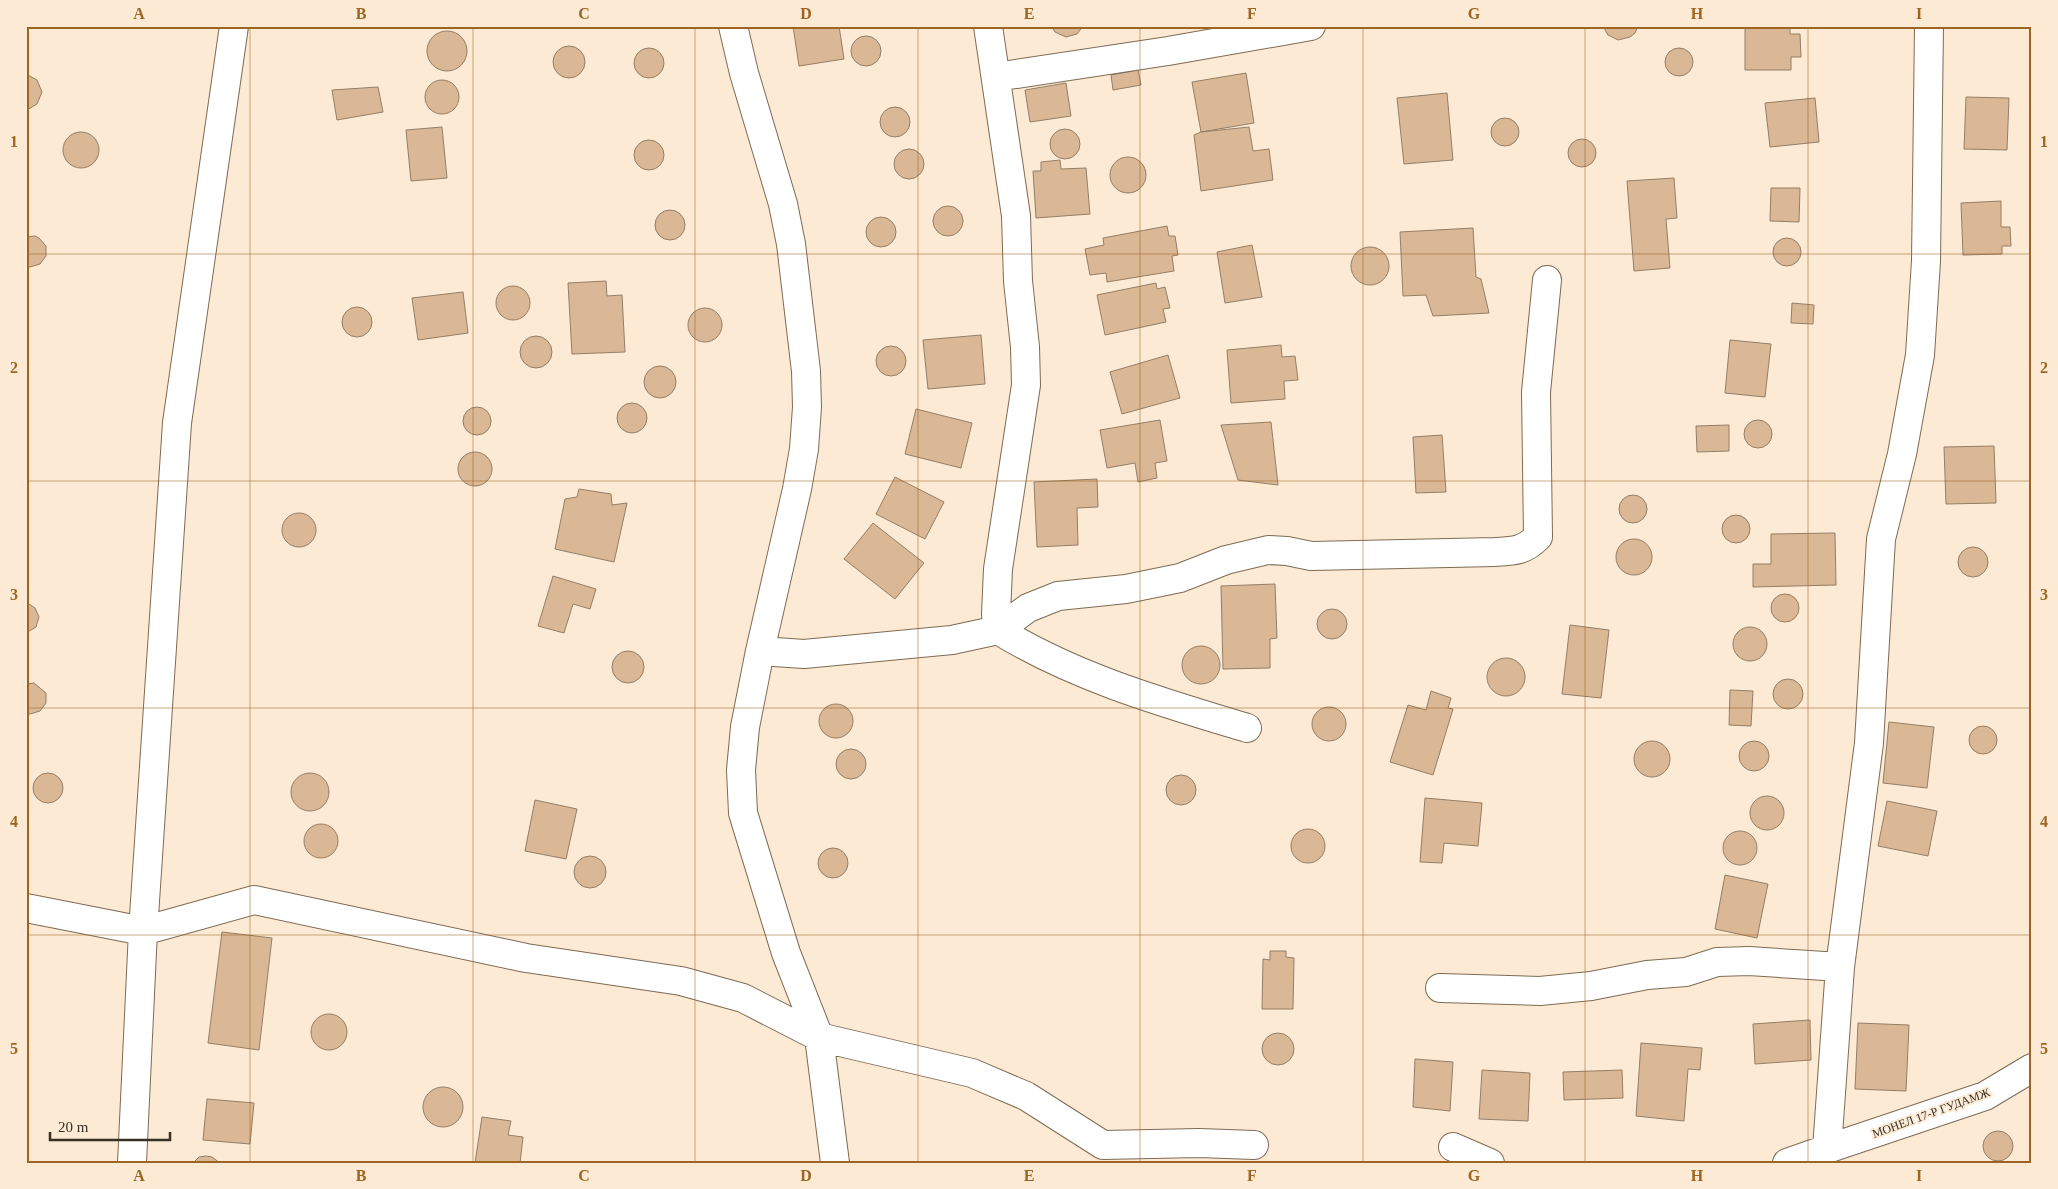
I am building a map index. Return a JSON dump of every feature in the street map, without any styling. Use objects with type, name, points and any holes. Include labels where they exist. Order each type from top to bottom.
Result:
[{"type":"street","points":[[132,1163],[142,931],[177,423],[234,26]]},
{"type":"street","points":[[733,26],[744,73],[783,204],[791,244],[806,380],[807,407],[804,449],[797,489],[760,651],[745,727],[740,770],[744,813],[786,954],[819,1037],[835,1163]]},
{"type":"street","points":[[988,26],[1016,216],[1018,281],[1025,348],[1026,386],[998,569],[996,614],[998,630]]},
{"type":"street","points":[[996,77],[1168,51],[1311,26]]},
{"type":"street","points":[[1827,1149],[1840,967],[1869,743],[1881,539],[1902,454],[1920,355],[1926,261],[1929,26]]},
{"type":"street","points":[[760,651],[804,654],[952,640],[998,630],[1028,608],[1058,596],[1126,589],[1180,578],[1226,560],[1268,550],[1287,551],[1311,556],[1495,552],[1516,551],[1530,546],[1538,538],[1536,392],[1548,280]]},
{"type":"street","points":[[998,630],[1029,649],[1100,681],[1247,728]]},
{"type":"street","points":[[26,908],[142,931],[254,900],[526,958],[681,981],[743,998],[819,1037],[972,1073],[1026,1096],[1103,1145],[1199,1143],[1254,1145]]},
{"type":"street","points":[[1440,988],[1540,990],[1591,986],[1647,975],[1686,972],[1724,962],[1749,961],[1840,967]]},
{"type":"street","name":"МОНЕЛ 17-Р ГУДАМЖ","points":[[1787,1163],[1984,1096],[2032,1068]]},
{"type":"street","points":[[1453,1148],[1490,1163]]},
{"type":"building","points":[[793,26],[839,26],[844,59],[799,66]]},
{"type":"building","points":[[1051,26],[1083,26],[1077,34],[1066,37],[1055,32]]},
{"type":"building","points":[[1603,26],[1638,26],[1635,33],[1630,37],[1618,40],[1608,35]]},
{"type":"building","points":[[1745,26],[1790,26],[1790,34],[1800,34],[1801,57],[1791,57],[1791,70],[1745,70]]},
{"type":"building","points":[[447,31],[458,34],[464,40],[467,51],[464,62],[458,68],[447,71],[436,68],[430,62],[427,51],[430,40],[436,34]]},
{"type":"building","points":[[866,36],[877,40],[881,51],[877,62],[866,66],[855,62],[851,51],[855,40]]},
{"type":"building","points":[[569,46],[575,47],[580,51],[584,56],[584,68],[580,73],[575,77],[569,78],[563,77],[558,73],[554,68],[553,62],[554,56],[558,51],[563,47]]},
{"type":"building","points":[[649,48],[655,49],[663,57],[663,69],[655,77],[649,78],[643,77],[635,69],[634,63],[635,57],[643,49]]},
{"type":"building","points":[[1679,48],[1689,52],[1693,62],[1689,72],[1679,76],[1669,72],[1665,62],[1669,52]]},
{"type":"building","points":[[1138,70],[1141,85],[1113,90],[1111,75]]},
{"type":"building","points":[[1246,73],[1254,123],[1201,132],[1192,82]]},
{"type":"building","points":[[26,74],[37,80],[42,92],[37,104],[27,110]]},
{"type":"building","points":[[442,80],[449,81],[454,85],[458,90],[458,104],[454,109],[449,113],[442,114],[435,113],[430,109],[426,104],[425,97],[426,90],[430,85],[435,81]]},
{"type":"building","points":[[1066,83],[1071,116],[1030,122],[1025,90]]},
{"type":"building","points":[[378,87],[383,112],[337,120],[332,90]]},
{"type":"building","points":[[1447,93],[1453,160],[1404,164],[1397,98]]},
{"type":"building","points":[[1966,97],[2009,98],[2007,150],[1964,149]]},
{"type":"building","points":[[1815,98],[1819,142],[1770,147],[1765,103]]},
{"type":"building","points":[[895,107],[901,108],[909,116],[909,128],[901,136],[895,137],[889,136],[881,128],[880,122],[881,116],[889,108]]},
{"type":"building","points":[[1505,118],[1515,122],[1519,132],[1515,142],[1505,146],[1495,142],[1491,132],[1495,122]]},
{"type":"building","points":[[442,127],[447,178],[411,181],[406,130]]},
{"type":"building","points":[[1249,127],[1253,151],[1269,149],[1273,180],[1201,191],[1194,135],[1201,132]]},
{"type":"building","points":[[1065,129],[1071,130],[1079,138],[1079,150],[1071,158],[1065,159],[1059,158],[1051,150],[1050,144],[1051,138],[1059,130]]},
{"type":"building","points":[[81,132],[88,133],[94,137],[98,143],[98,157],[94,163],[88,167],[81,168],[74,167],[68,163],[64,157],[63,150],[64,143],[68,137],[74,133]]},
{"type":"building","points":[[1582,139],[1592,143],[1596,153],[1592,163],[1582,167],[1572,163],[1568,153],[1572,143]]},
{"type":"building","points":[[649,140],[660,144],[664,155],[660,166],[649,170],[638,166],[634,155],[638,144]]},
{"type":"building","points":[[909,149],[920,153],[924,164],[920,175],[909,179],[898,175],[894,164],[898,153]]},
{"type":"building","points":[[1128,157],[1140,163],[1146,175],[1140,187],[1128,193],[1116,187],[1110,175],[1116,163]]},
{"type":"building","points":[[1060,160],[1061,169],[1086,168],[1090,214],[1036,218],[1033,171],[1041,171],[1041,162]]},
{"type":"building","points":[[1674,178],[1677,218],[1666,219],[1670,268],[1634,271],[1627,181]]},
{"type":"building","points":[[1771,188],[1800,188],[1799,222],[1770,221]]},
{"type":"building","points":[[2001,201],[2001,227],[2010,227],[2011,246],[2002,246],[2002,254],[1963,255],[1961,203]]},
{"type":"building","points":[[948,206],[959,210],[963,221],[959,232],[948,236],[937,232],[933,221],[937,210]]},
{"type":"building","points":[[670,210],[676,211],[684,219],[684,231],[676,239],[670,240],[664,239],[656,231],[655,225],[656,219],[664,211]]},
{"type":"building","points":[[881,217],[887,218],[895,226],[895,238],[887,246],[881,247],[875,246],[867,238],[866,232],[867,226],[875,218]]},
{"type":"building","points":[[1167,226],[1169,236],[1175,236],[1178,255],[1172,256],[1174,271],[1107,282],[1106,273],[1090,275],[1085,249],[1104,245],[1103,238]]},
{"type":"building","points":[[1473,228],[1476,277],[1481,279],[1489,313],[1433,316],[1426,295],[1403,296],[1400,232]]},
{"type":"building","points":[[35,236],[46,246],[46,256],[40,264],[30,267],[26,266],[26,237]]},
{"type":"building","points":[[1787,238],[1797,242],[1801,252],[1797,262],[1787,266],[1777,262],[1773,252],[1777,242]]},
{"type":"building","points":[[1252,245],[1262,297],[1225,303],[1217,252]]},
{"type":"building","points":[[1370,247],[1383,253],[1389,266],[1383,279],[1370,285],[1357,279],[1351,266],[1357,253]]},
{"type":"building","points":[[606,281],[607,296],[622,295],[625,352],[572,354],[568,283]]},
{"type":"building","points":[[1156,283],[1157,289],[1165,287],[1170,308],[1163,309],[1166,322],[1105,335],[1097,295]]},
{"type":"building","points":[[513,286],[520,287],[525,291],[529,296],[529,310],[525,315],[520,319],[513,320],[506,319],[501,315],[497,310],[496,303],[497,296],[501,291],[506,287]]},
{"type":"building","points":[[463,292],[468,333],[418,340],[412,298]]},
{"type":"building","points":[[1792,303],[1814,305],[1813,324],[1791,323]]},
{"type":"building","points":[[357,307],[368,311],[372,322],[368,333],[357,337],[346,333],[342,322],[346,311]]},
{"type":"building","points":[[705,308],[712,309],[717,313],[721,318],[721,332],[717,337],[712,341],[705,342],[698,341],[693,337],[689,332],[688,325],[689,318],[693,313],[698,309]]},
{"type":"building","points":[[981,335],[985,384],[928,389],[923,340]]},
{"type":"building","points":[[536,336],[548,340],[552,352],[548,364],[536,368],[524,364],[520,352],[524,340]]},
{"type":"building","points":[[1730,340],[1771,344],[1765,397],[1725,393]]},
{"type":"building","points":[[1281,345],[1282,357],[1295,356],[1298,380],[1284,381],[1285,399],[1231,403],[1227,350]]},
{"type":"building","points":[[891,346],[897,347],[905,355],[905,367],[897,375],[891,376],[885,375],[877,367],[876,361],[877,355],[885,347]]},
{"type":"building","points":[[1168,355],[1180,398],[1122,414],[1110,372]]},
{"type":"building","points":[[660,366],[666,367],[671,371],[675,376],[675,388],[671,393],[666,397],[660,398],[654,397],[649,393],[645,388],[644,382],[645,376],[649,371],[654,367]]},
{"type":"building","points":[[632,403],[638,404],[646,412],[646,424],[638,432],[632,433],[626,432],[618,424],[617,418],[618,412],[626,404]]},
{"type":"building","points":[[477,407],[487,411],[491,421],[487,431],[477,435],[467,431],[463,421],[467,411]]},
{"type":"building","points":[[916,409],[972,423],[961,468],[905,454]]},
{"type":"building","points":[[1160,420],[1167,461],[1155,463],[1157,478],[1138,482],[1135,463],[1107,468],[1100,430]]},
{"type":"building","points":[[1758,420],[1768,424],[1772,434],[1768,444],[1758,448],[1748,444],[1744,434],[1748,424]]},
{"type":"building","points":[[1271,422],[1278,485],[1238,480],[1221,425]]},
{"type":"building","points":[[1729,425],[1729,451],[1697,452],[1696,426]]},
{"type":"building","points":[[1442,435],[1446,492],[1416,493],[1413,437]]},
{"type":"building","points":[[1994,446],[1996,503],[1946,504],[1944,447]]},
{"type":"building","points":[[475,452],[482,453],[487,457],[491,462],[491,476],[487,481],[482,485],[475,486],[468,485],[463,481],[459,476],[458,469],[459,462],[463,457],[468,453]]},
{"type":"building","points":[[895,477],[944,502],[925,539],[876,514]]},
{"type":"building","points":[[1097,479],[1098,507],[1077,508],[1078,545],[1037,547],[1034,482]]},
{"type":"building","points":[[579,489],[611,494],[612,505],[627,503],[614,562],[555,549],[565,499],[577,497]]},
{"type":"building","points":[[1633,495],[1643,499],[1647,509],[1643,519],[1633,523],[1623,519],[1619,509],[1623,499]]},
{"type":"building","points":[[299,513],[306,514],[311,518],[315,523],[315,537],[311,542],[306,546],[299,547],[292,546],[287,542],[283,537],[282,530],[283,523],[287,518],[292,514]]},
{"type":"building","points":[[1736,515],[1746,519],[1750,529],[1746,539],[1736,543],[1726,539],[1722,529],[1726,519]]},
{"type":"building","points":[[873,523],[924,563],[895,599],[844,559]]},
{"type":"building","points":[[1835,533],[1836,585],[1753,587],[1753,564],[1771,564],[1771,534]]},
{"type":"building","points":[[1634,539],[1641,540],[1647,544],[1651,550],[1651,564],[1647,570],[1641,574],[1634,575],[1627,574],[1621,570],[1617,564],[1616,557],[1617,550],[1621,544],[1627,540]]},
{"type":"building","points":[[1973,547],[1984,551],[1988,562],[1984,573],[1973,577],[1962,573],[1958,562],[1962,551]]},
{"type":"building","points":[[553,576],[596,589],[590,609],[573,604],[564,633],[538,626]]},
{"type":"building","points":[[1275,584],[1277,638],[1270,639],[1270,668],[1223,669],[1221,586]]},
{"type":"building","points":[[1785,594],[1795,598],[1799,608],[1795,618],[1785,622],[1775,618],[1771,608],[1775,598]]},
{"type":"building","points":[[26,602],[35,608],[39,617],[36,627],[26,633]]},
{"type":"building","points":[[1332,609],[1343,613],[1347,624],[1343,635],[1332,639],[1321,635],[1317,624],[1321,613]]},
{"type":"building","points":[[1570,625],[1609,630],[1601,698],[1562,694]]},
{"type":"building","points":[[1750,627],[1757,628],[1762,632],[1766,637],[1766,651],[1762,656],[1757,660],[1750,661],[1743,660],[1738,656],[1734,651],[1733,644],[1734,637],[1738,632],[1743,628]]},
{"type":"building","points":[[1201,646],[1214,652],[1220,665],[1214,678],[1201,684],[1188,678],[1182,665],[1188,652]]},
{"type":"building","points":[[628,651],[640,655],[644,667],[640,679],[628,683],[616,679],[612,667],[616,655]]},
{"type":"building","points":[[1506,658],[1519,664],[1525,677],[1519,690],[1506,696],[1493,690],[1487,677],[1493,664]]},
{"type":"building","points":[[1788,679],[1798,684],[1803,694],[1798,704],[1788,709],[1778,704],[1773,694],[1778,684]]},
{"type":"building","points":[[34,683],[46,693],[46,703],[40,711],[30,714],[26,713],[26,684]]},
{"type":"building","points":[[1730,690],[1753,691],[1751,726],[1729,725]]},
{"type":"building","points":[[1431,691],[1451,698],[1448,708],[1453,709],[1433,775],[1390,762],[1408,705],[1426,710]]},
{"type":"building","points":[[836,704],[843,705],[848,709],[852,714],[852,728],[848,733],[843,737],[836,738],[829,737],[824,733],[820,728],[819,721],[820,714],[824,709],[829,705]]},
{"type":"building","points":[[1329,707],[1336,708],[1341,712],[1345,717],[1345,731],[1341,736],[1336,740],[1329,741],[1322,740],[1317,736],[1313,731],[1312,724],[1313,717],[1317,712],[1322,708]]},
{"type":"building","points":[[1889,722],[1934,727],[1927,788],[1883,783]]},
{"type":"building","points":[[1983,726],[1993,730],[1997,740],[1993,750],[1983,754],[1973,750],[1969,740],[1973,730]]},
{"type":"building","points":[[1652,741],[1659,742],[1665,746],[1669,752],[1669,766],[1665,772],[1659,776],[1652,777],[1645,776],[1639,772],[1635,766],[1634,759],[1635,752],[1639,746],[1645,742]]},
{"type":"building","points":[[1754,741],[1765,745],[1769,756],[1765,767],[1754,771],[1743,767],[1739,756],[1743,745]]},
{"type":"building","points":[[851,749],[862,753],[866,764],[862,775],[851,779],[840,775],[836,764],[840,753]]},
{"type":"building","points":[[48,773],[59,777],[63,788],[59,799],[48,803],[37,799],[33,788],[37,777]]},
{"type":"building","points":[[310,773],[324,778],[329,792],[324,806],[310,811],[296,806],[291,792],[296,778]]},
{"type":"building","points":[[1181,775],[1192,779],[1196,790],[1192,801],[1181,805],[1170,801],[1166,790],[1170,779]]},
{"type":"building","points":[[1767,796],[1774,797],[1779,801],[1783,806],[1783,820],[1779,825],[1774,829],[1767,830],[1760,829],[1755,825],[1751,820],[1750,813],[1751,806],[1755,801],[1760,797]]},
{"type":"building","points":[[1425,798],[1482,803],[1478,846],[1444,843],[1442,863],[1420,862]]},
{"type":"building","points":[[535,800],[577,809],[566,859],[525,851]]},
{"type":"building","points":[[1887,801],[1937,811],[1928,856],[1878,846]]},
{"type":"building","points":[[321,824],[328,825],[333,829],[337,834],[337,848],[333,853],[328,857],[321,858],[314,857],[309,853],[305,848],[304,841],[305,834],[309,829],[314,825]]},
{"type":"building","points":[[1308,829],[1315,830],[1320,834],[1324,839],[1324,853],[1320,858],[1315,862],[1308,863],[1301,862],[1296,858],[1292,853],[1291,846],[1292,839],[1296,834],[1301,830]]},
{"type":"building","points":[[1740,831],[1747,832],[1752,836],[1756,841],[1756,855],[1752,860],[1747,864],[1740,865],[1733,864],[1728,860],[1724,855],[1723,848],[1724,841],[1728,836],[1733,832]]},
{"type":"building","points":[[833,848],[844,852],[848,863],[844,874],[833,878],[822,874],[818,863],[822,852]]},
{"type":"building","points":[[590,856],[596,857],[601,861],[605,866],[605,878],[601,883],[596,887],[590,888],[584,887],[579,883],[575,878],[574,872],[575,866],[579,861],[584,857]]},
{"type":"building","points":[[1725,875],[1768,884],[1757,938],[1715,929]]},
{"type":"building","points":[[222,932],[272,938],[259,1050],[208,1043]]},
{"type":"building","points":[[1270,951],[1286,951],[1286,957],[1294,958],[1293,1009],[1262,1009],[1263,959],[1270,960]]},
{"type":"building","points":[[329,1014],[341,1020],[347,1032],[341,1044],[329,1050],[317,1044],[311,1032],[317,1020]]},
{"type":"building","points":[[1810,1020],[1811,1060],[1755,1064],[1753,1024]]},
{"type":"building","points":[[1858,1023],[1909,1025],[1906,1091],[1855,1089]]},
{"type":"building","points":[[1278,1033],[1284,1034],[1289,1038],[1293,1043],[1293,1055],[1289,1060],[1284,1064],[1278,1065],[1272,1064],[1267,1060],[1263,1055],[1262,1049],[1263,1043],[1267,1038],[1272,1034]]},
{"type":"building","points":[[1641,1043],[1702,1048],[1700,1070],[1688,1069],[1684,1121],[1636,1116]]},
{"type":"building","points":[[1415,1059],[1453,1062],[1450,1111],[1413,1107]]},
{"type":"building","points":[[1482,1070],[1530,1073],[1528,1121],[1479,1119]]},
{"type":"building","points":[[1622,1070],[1623,1098],[1564,1100],[1563,1072]]},
{"type":"building","points":[[447,1087],[454,1090],[460,1096],[463,1107],[462,1115],[454,1124],[447,1127],[439,1127],[432,1124],[424,1115],[423,1103],[426,1096],[435,1088]]},
{"type":"building","points":[[207,1099],[254,1103],[250,1144],[203,1140]]},
{"type":"building","points":[[482,1117],[511,1121],[508,1135],[523,1137],[520,1163],[475,1163]]},
{"type":"building","points":[[1998,1131],[2004,1132],[2012,1140],[2012,1152],[2004,1160],[1998,1161],[1992,1160],[1984,1152],[1983,1146],[1984,1140],[1992,1132]]},
{"type":"building","points":[[199,1157],[212,1157],[220,1163],[193,1163]]}]
